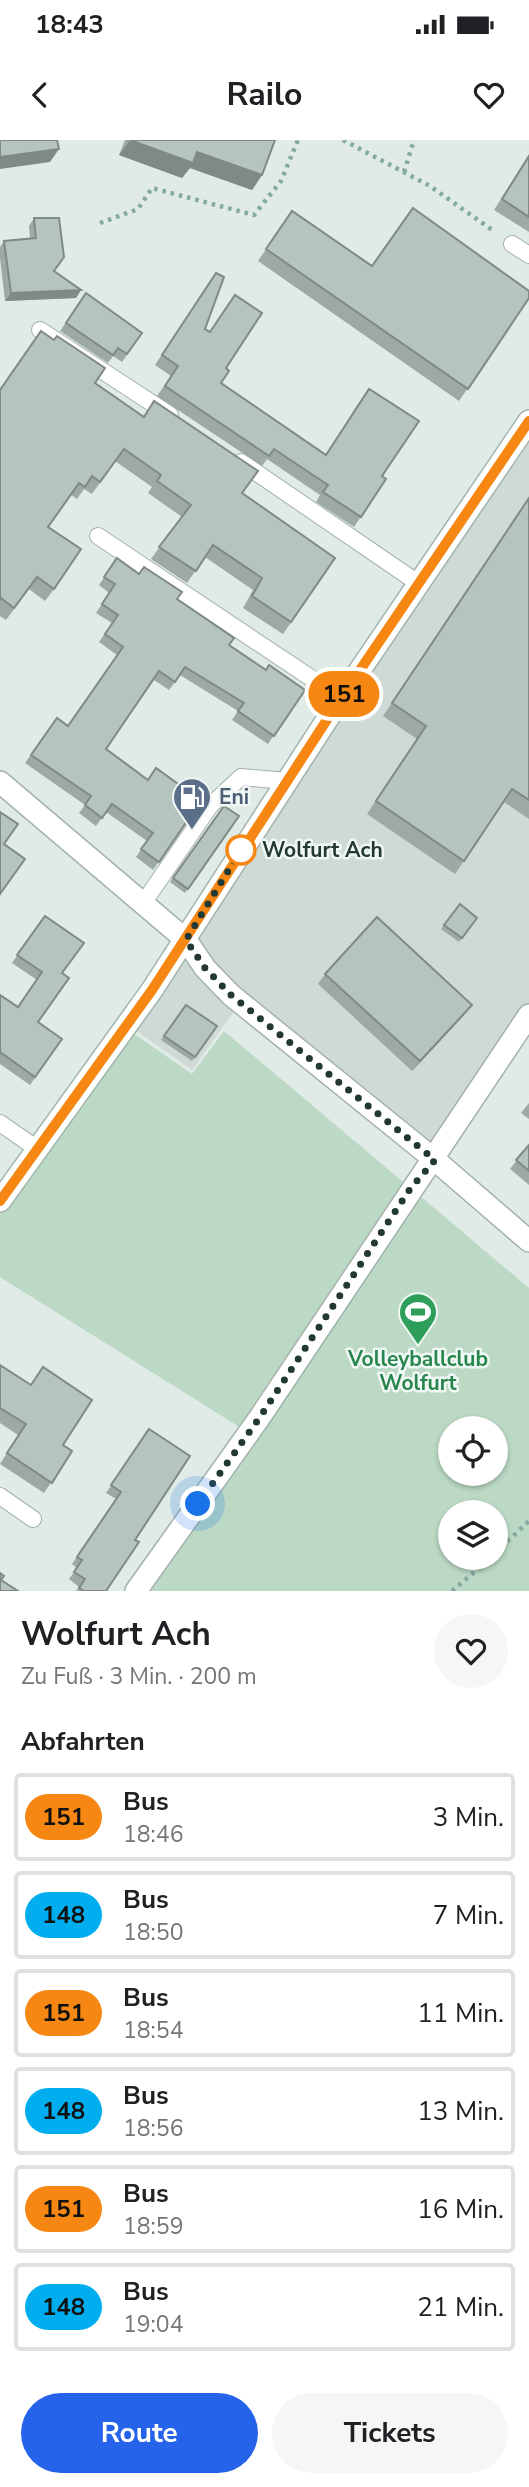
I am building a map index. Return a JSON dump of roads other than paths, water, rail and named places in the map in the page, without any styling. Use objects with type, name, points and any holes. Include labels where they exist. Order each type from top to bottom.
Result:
[{"type":"street","points":[[0,1201],[186,940],[341,698],[529,421]]},
{"type":"street","points":[[0,782],[186,940],[205,968],[231,995],[435,1160],[529,1241]]},
{"type":"street","points":[[136,1591],[260,1417],[410,1189],[435,1160],[529,1015]]},
{"type":"lane","points":[[512,244],[529,255]]},
{"type":"lane","points":[[40,330],[186,426]]},
{"type":"lane","points":[[229,455],[418,583]]},
{"type":"lane","points":[[98,536],[341,698]]},
{"type":"lane","points":[[142,905],[210,806],[242,777],[287,781]]},
{"type":"lane","points":[[0,1123],[36,1148]]},
{"type":"lane","points":[[0,1496],[33,1519]]},
{"type":"place","name":"Eni","points":[[192,831]]},
{"type":"place","name":"Wolfurt Ach","points":[[241,850]]},
{"type":"place","name":"Volleyballclub Wolfurt","points":[[418,1346]]}]
